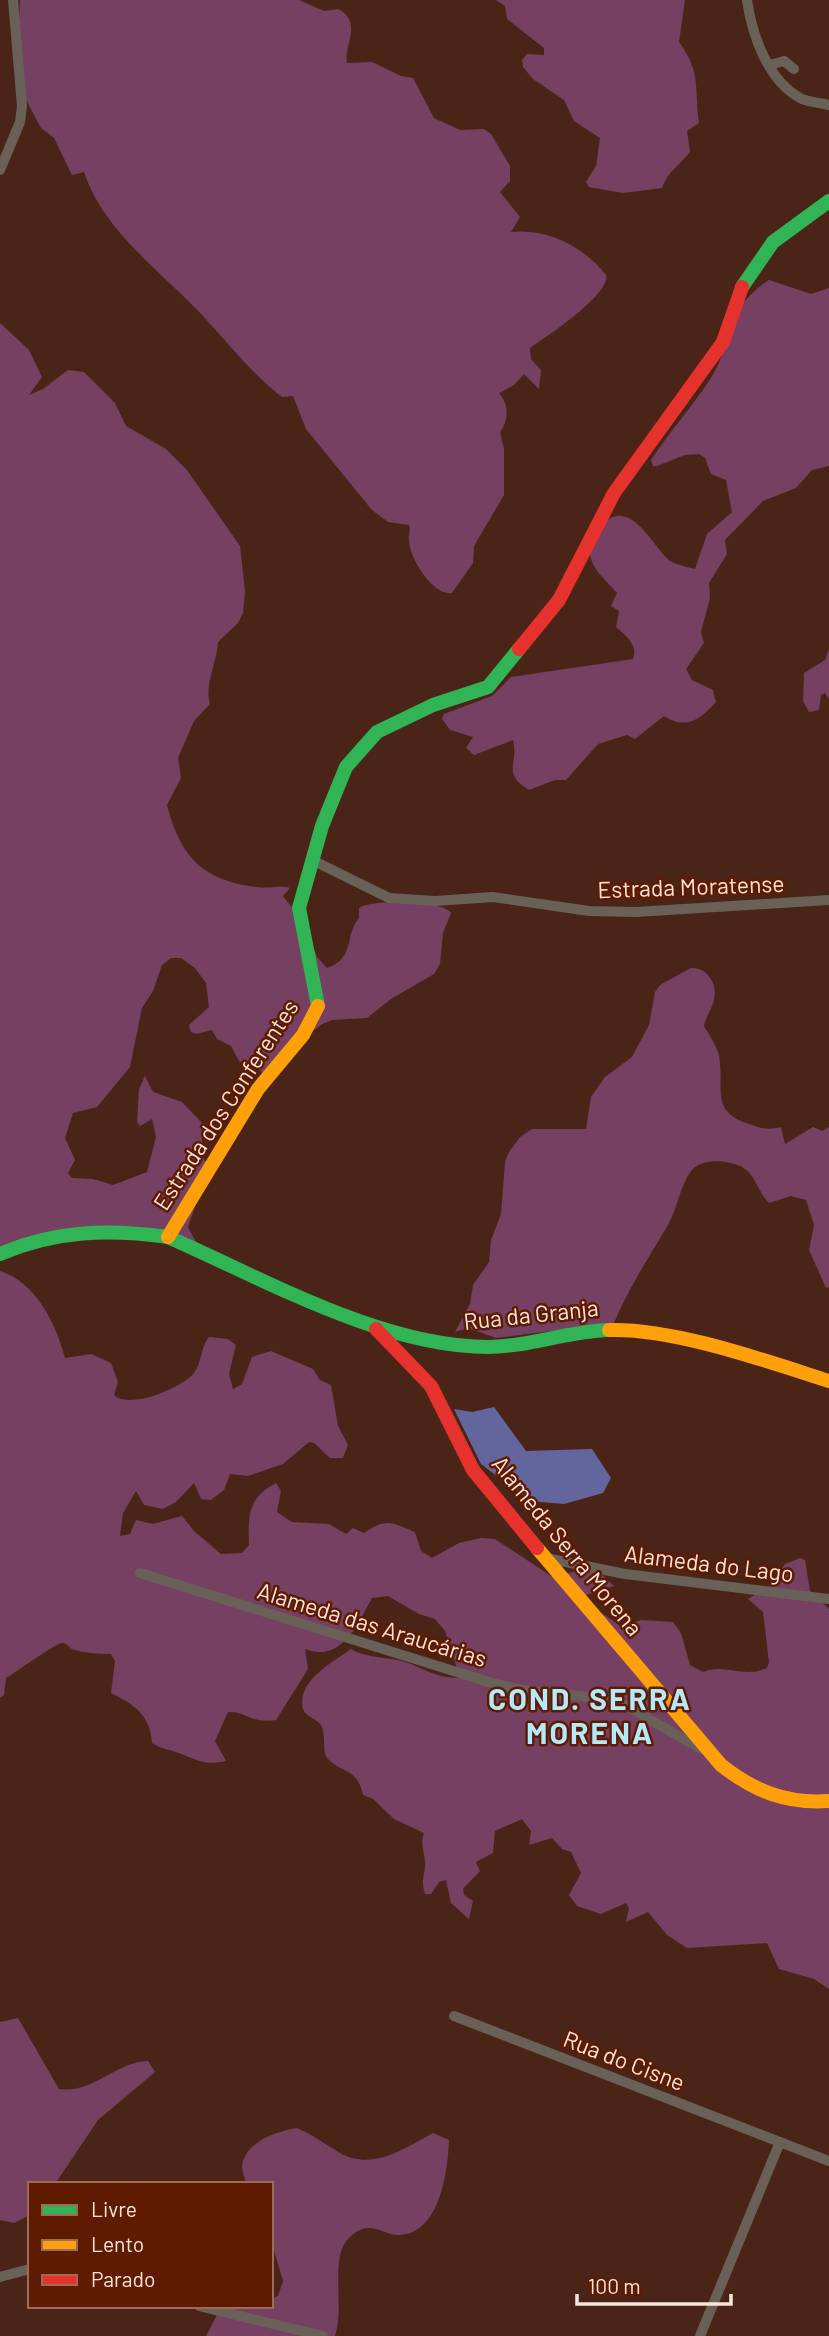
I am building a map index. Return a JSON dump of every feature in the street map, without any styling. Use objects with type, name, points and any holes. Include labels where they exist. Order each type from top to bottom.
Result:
[{"type":"street","points":[[0,170],[20,122],[22,106],[13,0]]},
{"type":"street","points":[[747,0],[753,30],[770,65],[788,89],[804,100],[829,104]]},
{"type":"street","points":[[770,65],[784,61],[794,69]]},
{"type":"street","name":"Estrada dos Conferentes","points":[[168,1237],[258,1089],[303,1035],[319,1003],[299,908],[321,826],[345,767],[377,732],[433,705],[488,687],[559,600],[614,493],[723,342],[740,290],[773,242],[829,201]]},
{"type":"street","name":"Estrada Moratense","points":[[312,860],[389,898],[435,901],[493,897],[589,911],[636,912],[829,900]]},
{"type":"street","name":"Rua da Granja","points":[[0,1254],[43,1237],[85,1229],[168,1237],[375,1328],[466,1348],[490,1347],[599,1330],[630,1329],[741,1353],[829,1381]]},
{"type":"street","name":"Alameda Serra Morena","points":[[375,1328],[431,1386],[473,1470],[542,1557],[708,1753],[741,1783],[760,1793],[797,1802],[829,1801]]},
{"type":"street","name":"Alameda do Lago","points":[[542,1557],[625,1574],[829,1599]]},
{"type":"street","name":"Alameda das Araucárias","points":[[141,1573],[492,1683],[528,1691],[608,1699],[627,1706],[708,1753]]},
{"type":"street","name":"Rua do Cisne","points":[[454,2016],[829,2161]]},
{"type":"street","points":[[700,2336],[780,2142]]},
{"type":"street","points":[[0,2277],[28,2270]]},
{"type":"street","points":[[207,2308],[323,2336]]},
{"type":"shaded area","points":[[20,0],[299,0],[324,11],[338,9],[350,20],[347,63],[372,62],[401,76],[413,78],[434,118],[460,130],[484,129],[491,134],[510,166],[510,181],[500,192],[520,217],[511,232],[538,233],[563,241],[587,255],[606,275],[605,283],[588,304],[530,348],[531,359],[541,370],[539,389],[524,374],[514,385],[499,393],[507,412],[500,432],[504,449],[504,495],[474,546],[473,563],[452,593],[437,589],[430,583],[410,549],[409,525],[388,522],[372,510],[306,429],[293,396],[282,397],[261,379],[203,316],[135,250],[105,213],[84,172],[72,175],[54,138],[41,128],[24,96],[18,40]]},
{"type":"shaded area","points":[[496,0],[685,0],[679,42],[694,72],[699,123],[687,131],[690,152],[670,173],[662,188],[623,193],[589,187],[586,182],[596,166],[600,138],[574,121],[564,100],[533,79],[523,67],[522,60],[527,54],[544,55],[544,48],[507,19],[505,6]]},
{"type":"shaded area","points":[[769,280],[811,294],[829,288],[829,466],[812,470],[796,488],[763,501],[725,540],[727,554],[709,583],[710,598],[701,632],[704,643],[686,669],[692,680],[713,690],[716,702],[692,721],[679,722],[664,716],[635,739],[627,735],[598,744],[566,780],[555,780],[529,790],[513,773],[513,740],[474,755],[466,748],[473,737],[450,730],[442,719],[444,714],[492,696],[511,677],[633,659],[632,645],[616,627],[619,611],[611,606],[617,593],[596,569],[590,549],[603,524],[613,517],[623,516],[641,527],[670,561],[695,569],[707,534],[732,512],[726,480],[711,474],[705,458],[699,454],[685,455],[657,466],[653,466],[651,460],[709,381],[743,303]]},
{"type":"shaded area","points":[[0,323],[29,350],[42,377],[29,395],[43,389],[68,370],[84,372],[115,403],[126,426],[166,449],[187,470],[240,546],[245,591],[243,613],[238,623],[218,642],[210,682],[210,704],[194,721],[178,758],[181,778],[167,805],[172,823],[187,852],[196,863],[222,879],[257,887],[290,888],[283,896],[304,923],[317,957],[327,968],[336,964],[346,952],[359,918],[359,908],[378,903],[407,902],[435,905],[451,913],[443,933],[440,964],[434,974],[391,999],[367,1018],[332,1020],[322,1024],[296,1044],[267,1080],[261,1071],[239,1061],[231,1046],[217,1039],[212,1030],[196,1034],[191,1032],[189,1025],[209,1007],[206,983],[195,968],[181,958],[171,958],[162,965],[153,991],[142,1008],[130,1067],[97,1107],[73,1113],[65,1138],[75,1160],[68,1173],[72,1178],[93,1179],[113,1185],[147,1172],[156,1137],[152,1119],[140,1126],[137,1122],[139,1089],[145,1076],[153,1092],[182,1102],[202,1123],[202,1154],[208,1169],[188,1227],[196,1242],[68,1234],[0,1255]]},
{"type":"shaded area","points":[[829,649],[829,699],[825,693],[821,695],[819,710],[809,712],[803,701],[804,673],[825,660]]},
{"type":"shaded area","points":[[691,968],[702,970],[713,983],[714,1000],[704,1026],[718,1052],[721,1098],[728,1113],[758,1127],[781,1127],[785,1144],[813,1127],[822,1131],[829,1127],[829,1287],[826,1288],[809,1250],[814,1225],[806,1200],[791,1196],[769,1203],[746,1169],[721,1161],[709,1162],[695,1167],[687,1177],[668,1225],[632,1285],[614,1323],[496,1338],[468,1328],[455,1332],[470,1304],[473,1285],[489,1262],[491,1240],[501,1214],[505,1162],[509,1152],[520,1137],[532,1129],[586,1129],[591,1097],[605,1077],[632,1057],[649,1025],[655,992],[660,985]]},
{"type":"shaded area","points":[[0,1271],[24,1284],[43,1306],[65,1358],[91,1354],[111,1363],[118,1382],[114,1395],[121,1399],[143,1399],[167,1391],[188,1379],[197,1369],[209,1337],[228,1339],[236,1345],[229,1374],[233,1389],[242,1384],[252,1357],[271,1351],[313,1369],[320,1380],[331,1385],[338,1426],[348,1445],[343,1458],[330,1458],[314,1443],[309,1442],[283,1464],[248,1476],[230,1474],[224,1490],[211,1500],[201,1499],[194,1483],[176,1502],[163,1509],[144,1505],[136,1491],[123,1513],[120,1536],[130,1534],[136,1520],[153,1524],[182,1516],[194,1531],[221,1554],[242,1553],[249,1545],[250,1516],[255,1501],[276,1483],[281,1491],[277,1512],[292,1522],[329,1524],[346,1534],[353,1528],[364,1533],[383,1523],[394,1524],[415,1532],[421,1551],[432,1558],[459,1543],[481,1538],[495,1539],[551,1576],[595,1568],[614,1586],[583,1596],[585,1606],[605,1615],[621,1627],[641,1620],[673,1622],[681,1633],[690,1665],[703,1672],[719,1669],[750,1672],[767,1668],[769,1662],[763,1612],[748,1599],[771,1585],[785,1564],[800,1558],[805,1560],[810,1591],[829,1609],[829,1989],[814,1979],[779,1969],[767,1943],[687,1948],[667,1935],[648,1912],[626,1922],[629,1908],[626,1903],[601,1914],[577,1906],[569,1895],[581,1873],[571,1852],[562,1849],[552,1838],[529,1845],[531,1831],[522,1819],[495,1831],[493,1853],[476,1862],[480,1871],[463,1889],[464,1895],[473,1901],[469,1919],[451,1903],[446,1880],[439,1882],[431,1894],[425,1894],[422,1844],[424,1833],[394,1819],[373,1799],[363,1795],[353,1775],[327,1758],[322,1727],[303,1709],[302,1699],[310,1681],[351,1649],[366,1655],[404,1662],[440,1676],[460,1678],[445,1631],[435,1619],[419,1614],[388,1596],[372,1598],[354,1630],[339,1646],[318,1652],[305,1649],[308,1669],[276,1720],[254,1719],[240,1713],[228,1712],[215,1741],[226,1761],[204,1762],[152,1743],[148,1725],[140,1712],[111,1693],[115,1661],[111,1654],[81,1651],[64,1643],[59,1644],[6,1678],[4,1695],[0,1698]]},
{"type":"shaded area","points":[[18,2018],[59,2089],[83,2087],[136,2063],[148,2061],[155,2072],[98,2120],[56,2182],[28,2182],[28,2216],[14,2223],[0,2220],[0,2022]]},
{"type":"shaded area","points":[[297,2128],[340,2153],[364,2160],[388,2156],[433,2133],[449,2140],[447,2168],[439,2199],[433,2213],[413,2232],[393,2235],[370,2228],[363,2229],[349,2238],[343,2246],[338,2270],[339,2311],[335,2336],[206,2336],[222,2308],[273,2308],[273,2298],[278,2296],[283,2281],[273,2247],[273,2182],[246,2182],[242,2167],[244,2158],[255,2144],[280,2132]]},
{"type":"water","points":[[494,1407],[526,1451],[592,1449],[611,1478],[603,1493],[564,1504],[530,1501],[481,1464],[454,1409],[472,1412]]},
{"type":"traffic: fast","points":[[742,287],[773,242],[829,201]]},
{"type":"traffic: fast","points":[[318,1006],[299,908],[322,826],[346,767],[377,732],[433,705],[488,687],[519,649]]},
{"type":"traffic: fast","points":[[0,1254],[62,1236],[125,1233],[168,1237],[324,1308],[407,1336],[448,1344],[488,1347],[609,1330]]},
{"type":"traffic: slow","points":[[168,1237],[258,1089],[303,1035],[318,1006]]},
{"type":"traffic: slow","points":[[609,1330],[662,1334],[691,1340],[829,1381]]},
{"type":"traffic: slow","points":[[537,1548],[721,1765],[758,1789],[771,1794],[799,1800],[829,1801]]},
{"type":"traffic: jam","points":[[519,649],[559,600],[614,493],[723,342],[742,287]]},
{"type":"traffic: jam","points":[[376,1329],[431,1386],[473,1470],[537,1548]]},
{"type":"district","name":"COND. SERRA MORENA","points":[[590,1717]]}]
